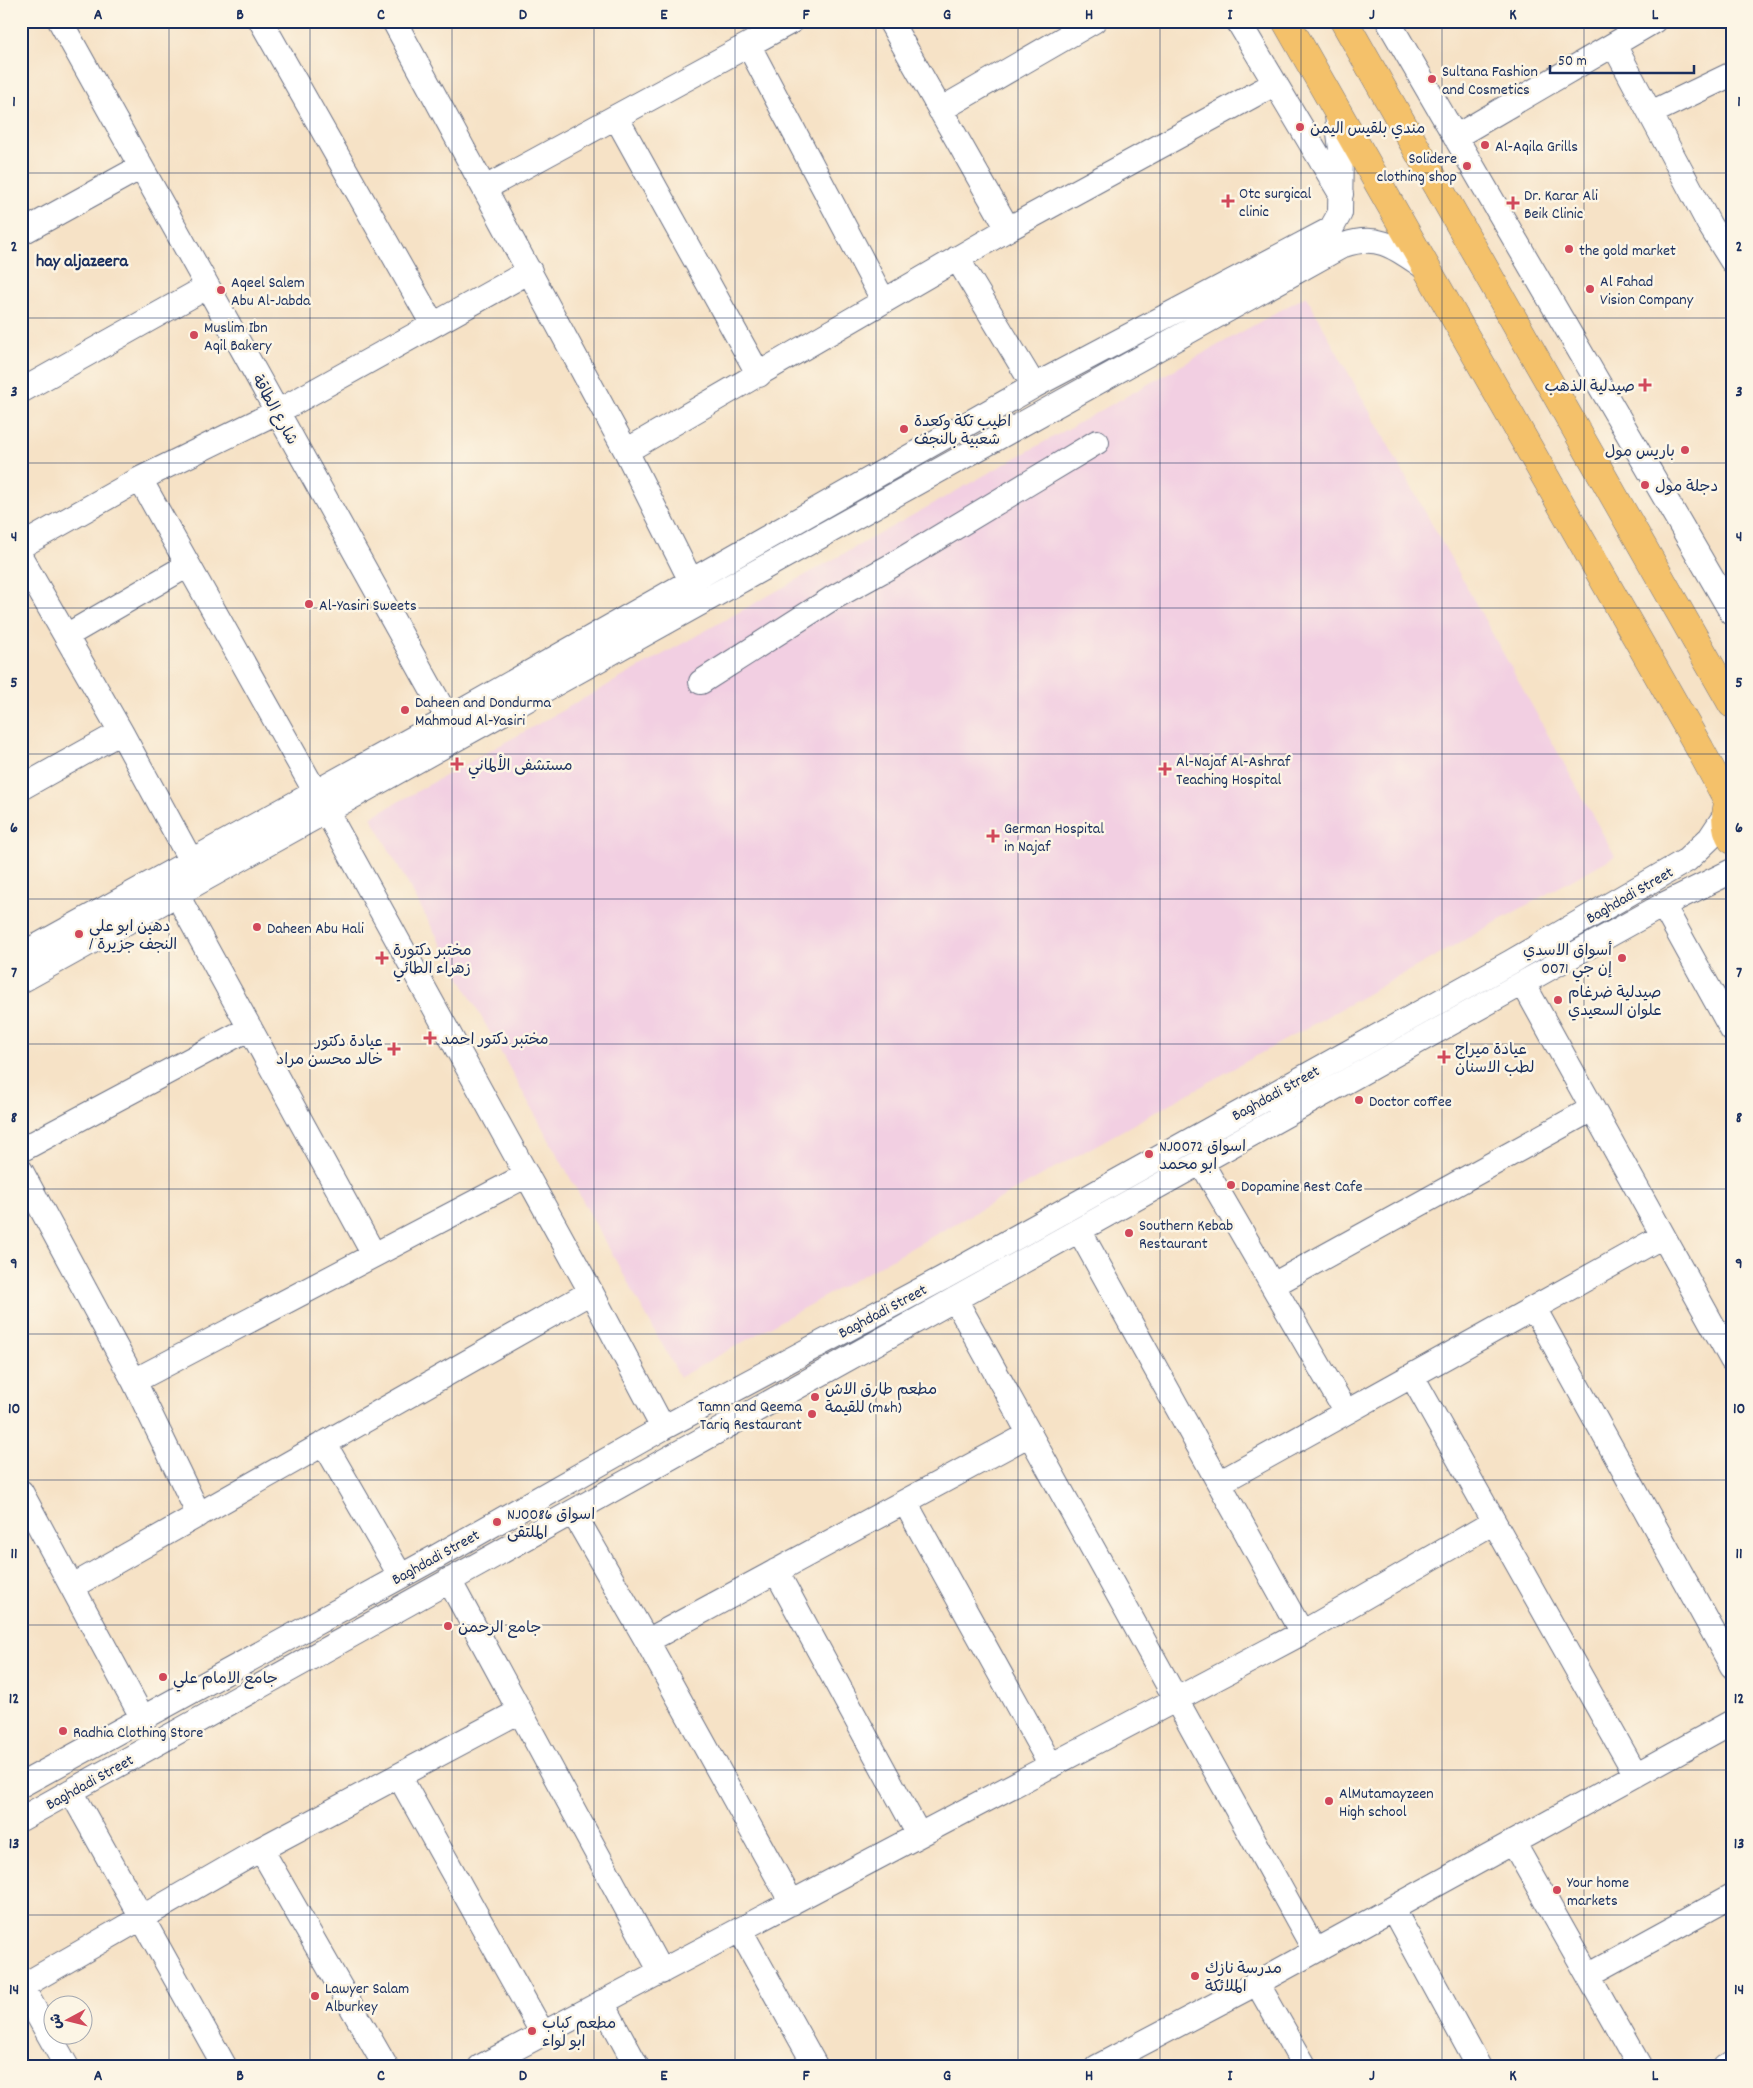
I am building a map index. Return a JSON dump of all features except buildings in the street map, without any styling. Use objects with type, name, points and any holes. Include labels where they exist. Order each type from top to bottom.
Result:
[{"type":"main road","points":[[1286,21],[1337,115],[1696,741],[1729,812]]},
{"type":"main road","points":[[1344,21],[1732,704]]},
{"type":"street","name":"شارع الطاقة","points":[[60,21],[448,719]]},
{"type":"street","points":[[261,21],[432,323]]},
{"type":"street","points":[[394,21],[626,451],[692,581]]},
{"type":"street","points":[[485,188],[792,21]]},
{"type":"street","points":[[890,21],[1008,229]]},
{"type":"street","points":[[940,110],[1063,29],[1094,21]]},
{"type":"street","points":[[1238,21],[1341,194]]},
{"type":"street","points":[[1388,21],[1730,607]]},
{"type":"street","points":[[1455,136],[1614,46],[1654,21]]},
{"type":"street","points":[[748,46],[883,300]]},
{"type":"street","points":[[1614,46],[1709,224],[1730,253]]},
{"type":"street","points":[[1651,113],[1732,74]]},
{"type":"street","points":[[626,451],[1008,229],[1274,84]]},
{"type":"street","points":[[21,955],[191,861],[321,802],[1246,286],[1331,229],[1340,213],[1341,194],[1337,115]]},
{"type":"street","points":[[616,117],[759,375]]},
{"type":"street","points":[[21,233],[141,167]]},
{"type":"street","points":[[21,982],[177,895],[448,719],[1034,386],[1246,286],[1356,241],[1370,240],[1383,242],[1424,267]]},
{"type":"street","points":[[957,258],[1034,386]]},
{"type":"street","points":[[21,546],[140,479],[277,412],[432,323],[530,271]]},
{"type":"street","points":[[21,391],[207,287]]},
{"type":"street","points":[[701,682],[830,599],[891,566],[1097,442]]},
{"type":"street","points":[[140,479],[592,1292],[663,1428]]},
{"type":"street","points":[[21,558],[121,732],[191,861]]},
{"type":"street","points":[[66,636],[188,565]]},
{"type":"street","points":[[21,788],[121,732]]},
{"type":"street","name":"Baghdadi Street","points":[[21,1785],[521,1509],[663,1428],[943,1278],[1510,962],[1687,860],[1710,838],[1729,812]]},
{"type":"street","name":"Baghdadi Street","points":[[21,1818],[1663,905],[1732,871]]},
{"type":"street","points":[[177,895],[374,1255]]},
{"type":"street","points":[[1663,905],[1732,1030]]},
{"type":"street","points":[[1523,983],[1732,1360]]},
{"type":"street","points":[[21,1150],[250,1028]]},
{"type":"street","points":[[1333,1060],[1332,1073],[1336,1079],[1346,1081]]},
{"type":"street","points":[[1292,1082],[1301,1084],[1305,1089],[1307,1095],[1305,1104]]},
{"type":"street","points":[[1273,1285],[1592,1110]]},
{"type":"street","points":[[1201,1162],[1346,1412]]},
{"type":"street","points":[[21,1171],[134,1380],[199,1515]]},
{"type":"street","points":[[134,1380],[527,1175]]},
{"type":"street","points":[[1078,1230],[1302,1633]]},
{"type":"street","points":[[1219,1483],[1663,1236]]},
{"type":"street","points":[[73,1586],[592,1292]]},
{"type":"street","points":[[955,1299],[1315,1951]]},
{"type":"street","points":[[1534,1308],[1732,1666]]},
{"type":"street","points":[[1412,1376],[1636,1775]]},
{"type":"street","points":[[647,1641],[1030,1434]]},
{"type":"street","points":[[324,1443],[400,1575]]},
{"type":"street","points":[[21,1492],[142,1717]]},
{"type":"street","points":[[905,1502],[1051,1766]]},
{"type":"street","points":[[521,1509],[518,1519],[520,1527],[525,1532],[533,1534]]},
{"type":"street","points":[[573,1512],[647,1641],[792,1903]]},
{"type":"street","points":[[480,2067],[1302,1633],[1494,1522]]},
{"type":"street","points":[[491,1525],[501,1529],[504,1535],[502,1551]]},
{"type":"street","points":[[776,1571],[918,1836]]},
{"type":"street","points":[[449,1580],[660,1972]]},
{"type":"street","points":[[67,2067],[22,1987],[143,1919],[261,1849],[520,1711]]},
{"type":"street","points":[[1097,2067],[1257,1983],[1732,1722]]},
{"type":"street","points":[[399,1776],[543,2034]]},
{"type":"street","points":[[71,1791],[225,2067]]},
{"type":"street","points":[[1513,1842],[1640,2067]]},
{"type":"street","points":[[261,1849],[386,2067]]},
{"type":"street","points":[[1588,1975],[1732,1896]]},
{"type":"street","points":[[1393,1909],[1479,2067]]},
{"type":"street","points":[[740,1930],[816,2067]]},
{"type":"street","points":[[1257,1983],[1305,2067]]},
{"type":"street","points":[[602,2002],[637,2067]]},
{"type":"street","points":[[1726,2067],[1732,2063]]},
{"type":"shaded area","name":"German Hospital in Najaf","points":[[1306,296],[1615,856],[680,1377],[371,817]]},
{"type":"place","name":"Sultana Fashion and Cosmetics","points":[[1432,79]]},
{"type":"place","name":"مندي بلقيس اليمن","points":[[1300,127]]},
{"type":"place","name":"Al-Aqila Grills","points":[[1485,145]]},
{"type":"place","name":"Solidere clothing shop","points":[[1467,166]]},
{"type":"place","name":"Otc surgical clinic","points":[[1228,201]]},
{"type":"place","name":"Dr. Karar Ali Beik Clinic","points":[[1513,203]]},
{"type":"place","name":"the gold market","points":[[1569,249]]},
{"type":"place","name":"Al Fahad Vision Company","points":[[1590,289]]},
{"type":"place","name":"Aqeel Salem Abu Al-Jabda","points":[[221,290]]},
{"type":"place","name":"Muslim Ibn Aqil Bakery","points":[[194,335]]},
{"type":"place","name":"صيدلية الذهب","points":[[1645,385]]},
{"type":"place","name":"اطيب تكة وكعدة شعبية بالنجف","points":[[904,429]]},
{"type":"place","name":"باريس مول","points":[[1685,450]]},
{"type":"place","name":"دجلة مول","points":[[1645,485]]},
{"type":"place","name":"Al-Yasiri Sweets","points":[[309,604]]},
{"type":"place","name":"Daheen and Dondurma Mahmoud Al-Yasiri","points":[[405,710]]},
{"type":"place","name":"مستشفى الألماني","points":[[457,764]]},
{"type":"place","name":"Al-Najaf Al-Ashraf Teaching Hospital","points":[[1165,769]]},
{"type":"place","name":"German Hospital in Najaf","points":[[993,836]]},
{"type":"place","name":"Daheen Abu Hali","points":[[257,927]]},
{"type":"place","name":"دهين ابو علي / النجف جزيرة","points":[[79,934]]},
{"type":"place","name":"مختبر دكتورة زهراء الطائي","points":[[382,958]]},
{"type":"place","name":"أسواق الاسدي إن جي 0071","points":[[1622,958]]},
{"type":"place","name":"صيدلية ضرغام علوان السعيدي","points":[[1558,1000]]},
{"type":"place","name":"مختبر دكتور احمد","points":[[430,1038]]},
{"type":"place","name":"عيادة دكتور خالد محسن مراد","points":[[394,1049]]},
{"type":"place","name":"عيادة ميراج لطب الاسنان","points":[[1444,1057]]},
{"type":"place","name":"Doctor coffee","points":[[1359,1100]]},
{"type":"place","name":"NJ0072 اسواق ابو محمد","points":[[1149,1154]]},
{"type":"place","name":"Dopamine Rest Cafe","points":[[1231,1185]]},
{"type":"place","name":"Southern Kebab Restaurant","points":[[1129,1233]]},
{"type":"place","name":"مطعم طارق الاش للقيمة (m&h)","points":[[815,1397]]},
{"type":"place","name":"Tamn and Qeema Tariq Restaurant","points":[[812,1414]]},
{"type":"place","name":"NJ0086 اسواق الملتقى","points":[[497,1522]]},
{"type":"place","name":"جامع الرحمن","points":[[448,1626]]},
{"type":"place","name":"جامع الامام علي","points":[[163,1677]]},
{"type":"place","name":"Radhia Clothing Store","points":[[63,1731]]},
{"type":"place","name":"AlMutamayzeen High school","points":[[1329,1801]]},
{"type":"place","name":"Your home markets","points":[[1557,1890]]},
{"type":"place","name":"مدرسة نازك الملائكة","points":[[1195,1976]]},
{"type":"place","name":"Lawyer Salam Alburkey","points":[[315,1996]]},
{"type":"place","name":"مطعم كباب ابو لواء","points":[[532,2031]]},
{"type":"district","name":"hay aljazeera","points":[[82,260]]}]
